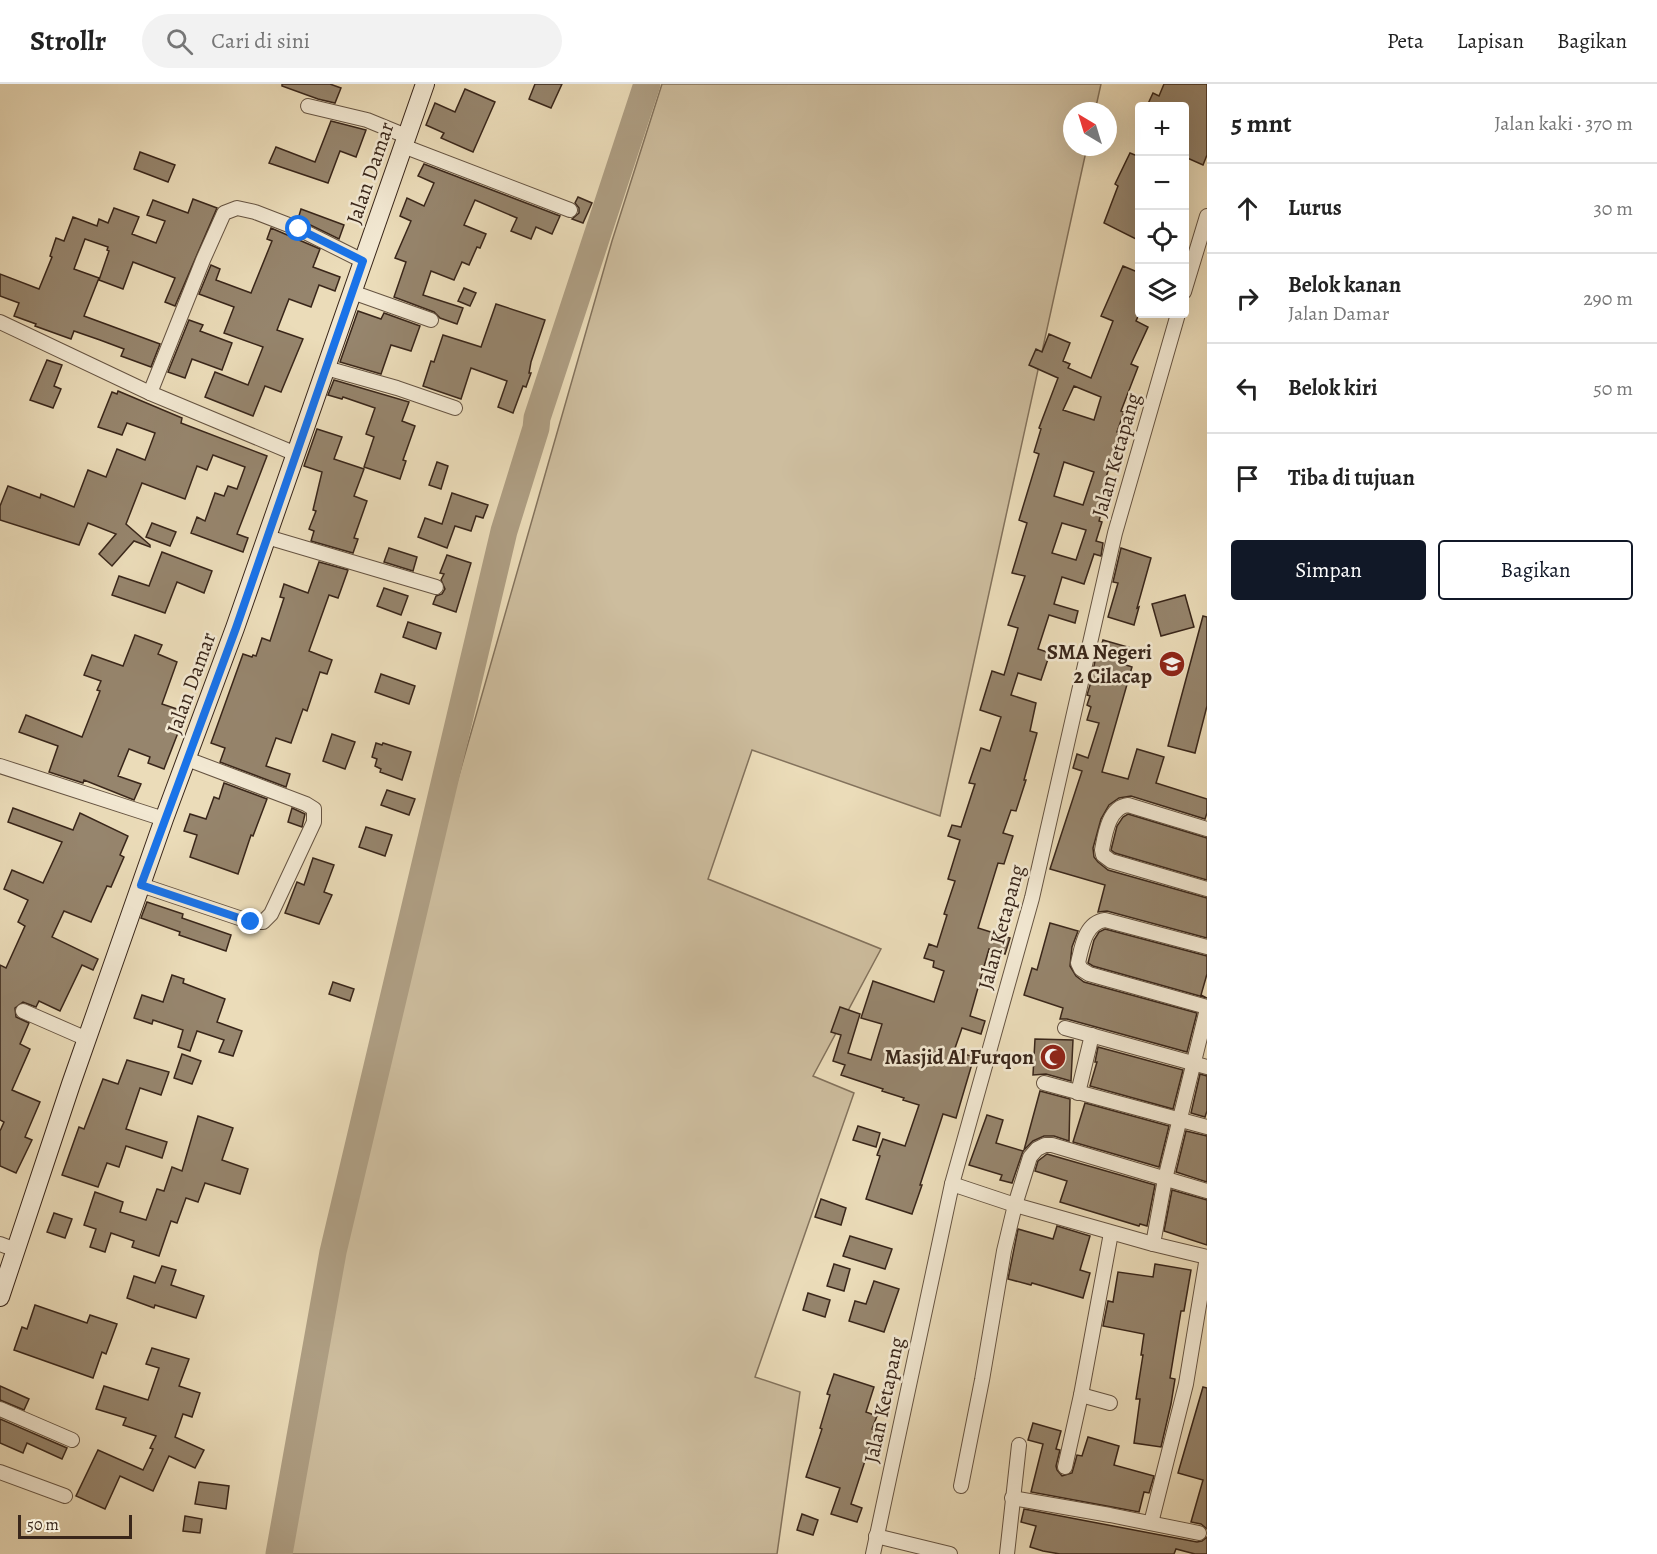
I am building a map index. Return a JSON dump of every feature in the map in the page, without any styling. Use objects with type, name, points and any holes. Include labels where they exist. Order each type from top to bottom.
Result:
[{"type":"street","name":"Jalan Damar","points":[[0,1295],[8,1247],[87,1039],[267,537],[425,84]]},
{"type":"street","points":[[308,106],[368,120],[404,141],[570,210]]},
{"type":"street","points":[[150,393],[202,260],[224,213],[237,208],[255,212],[299,229],[363,261]]},
{"type":"street","points":[[1189,278],[1206,220]]},
{"type":"street","points":[[352,292],[431,320]]},
{"type":"street","name":"Jalan Ketapang","points":[[873,1554],[952,1184],[1032,898],[1115,533],[1177,318]]},
{"type":"street","points":[[0,322],[150,393],[296,454]]},
{"type":"street","points":[[326,368],[397,388],[455,408]]},
{"type":"street","points":[[267,537],[436,587]]},
{"type":"street","points":[[141,885],[251,922],[263,922],[271,914],[314,822],[314,809],[306,804],[187,759]]},
{"type":"street","points":[[0,766],[164,819]]},
{"type":"street","points":[[1207,829],[1128,806],[1121,806],[1113,814],[1102,850],[1103,855],[1111,861],[1207,889]]},
{"type":"street","points":[[1153,1244],[1165,1179],[1180,1121],[1200,1065],[1207,1008],[1089,974],[1081,969],[1078,963],[1087,932],[1097,921],[1105,920],[1207,946]]},
{"type":"street","points":[[23,1011],[87,1039]]},
{"type":"street","points":[[1065,1028],[1200,1065]]},
{"type":"street","points":[[1078,1093],[1092,1035]]},
{"type":"street","points":[[1044,1083],[1207,1128]]},
{"type":"street","points":[[961,1486],[1004,1251],[1030,1157],[1037,1149],[1045,1145],[1052,1145],[1207,1191]]},
{"type":"street","points":[[952,1184],[1111,1233],[1207,1257],[1186,1384],[1151,1523]]},
{"type":"street","points":[[1065,1467],[1081,1395],[1111,1233]]},
{"type":"street","points":[[1081,1395],[1110,1403]]},
{"type":"street","points":[[0,1409],[72,1440]]},
{"type":"street","points":[[1007,1554],[1019,1445]]},
{"type":"street","points":[[0,1472],[65,1496]]},
{"type":"street","points":[[1012,1498],[1199,1533]]},
{"type":"street","points":[[876,1536],[956,1554]]},
{"type":"shaded area","points":[[662,84],[1101,84],[1097,102],[1063,102],[1063,156],[1085,156],[940,816],[752,750],[708,879],[881,949],[813,1076],[854,1093],[755,1377],[800,1392],[777,1554],[289,1554],[383,1040],[612,241]]},
{"type":"building","points":[[282,84],[330,84],[341,88],[335,103],[318,99],[282,86]]},
{"type":"building","points":[[535,84],[562,84],[551,108],[529,99]]},
{"type":"building","points":[[1164,84],[1207,84],[1207,155],[1203,165],[1189,159],[1189,102],[1149,102],[1153,93],[1159,96]]},
{"type":"building","points":[[465,89],[495,102],[473,152],[441,138],[444,133],[426,125],[435,103],[455,112]]},
{"type":"building","points":[[331,121],[366,130],[356,157],[340,151],[328,183],[269,163],[276,147],[315,162]]},
{"type":"building","points":[[140,152],[175,165],[168,182],[134,169]]},
{"type":"building","points":[[1130,153],[1135,155],[1135,238],[1104,223],[1118,186],[1115,184]]},
{"type":"building","points":[[424,164],[560,216],[552,234],[536,227],[531,239],[511,231],[517,218],[475,200],[464,225],[486,234],[480,248],[477,247],[469,265],[462,262],[454,280],[431,271],[423,295],[463,308],[457,324],[440,318],[434,312],[394,297],[406,262],[395,258],[411,221],[400,216],[407,198],[424,206],[434,183],[418,176]]},
{"type":"building","points":[[578,197],[592,203],[583,223],[572,219],[579,213],[579,208],[575,203]]},
{"type":"building","points":[[193,199],[217,208],[175,306],[165,302],[175,278],[133,262],[123,289],[99,280],[109,251],[108,247],[85,239],[74,269],[99,278],[84,316],[160,344],[151,367],[121,356],[124,349],[100,340],[74,331],[71,339],[35,326],[36,324],[14,316],[19,303],[0,296],[0,274],[39,289],[52,257],[50,256],[56,238],[64,241],[73,217],[97,226],[99,219],[108,223],[114,208],[139,217],[132,234],[156,243],[165,221],[147,215],[153,200],[188,213]]},
{"type":"building","points":[[301,209],[344,225],[339,239],[298,219]]},
{"type":"building","points":[[271,228],[320,249],[313,267],[340,277],[335,291],[319,285],[311,307],[289,299],[277,330],[303,339],[281,392],[265,386],[253,416],[205,397],[215,372],[248,385],[263,347],[224,333],[234,307],[199,294],[211,265],[220,269],[216,280],[251,293],[272,241],[267,239]]},
{"type":"building","points":[[1123,266],[1135,271],[1135,318],[1137,318],[1136,321],[1148,327],[1131,364],[1138,367],[1121,411],[1124,412],[1117,432],[1122,433],[1106,477],[1111,479],[1096,541],[1103,543],[1101,556],[1094,554],[1084,584],[1062,577],[1054,604],[1078,611],[1075,623],[1049,615],[1038,649],[1050,653],[1041,680],[1018,673],[1011,695],[1036,703],[1030,731],[1037,733],[1016,811],[1011,810],[1003,833],[1013,836],[1004,864],[998,863],[978,928],[1010,938],[1005,954],[989,949],[970,1016],[985,1021],[981,1034],[962,1028],[954,1051],[974,1057],[956,1118],[943,1114],[912,1214],[866,1199],[883,1139],[905,1146],[919,1105],[882,1091],[883,1089],[841,1075],[845,1065],[833,1061],[841,1035],[831,1032],[840,1007],[860,1014],[848,1053],[871,1060],[882,1024],[861,1018],[873,981],[934,1002],[944,971],[933,967],[934,961],[924,958],[929,944],[937,947],[947,915],[944,914],[955,881],[948,879],[960,840],[948,836],[952,825],[961,827],[975,784],[969,783],[981,748],[990,751],[1001,717],[980,710],[992,671],[1004,675],[1018,628],[1008,625],[1025,576],[1012,573],[1027,523],[1019,520],[1039,454],[1034,452],[1041,429],[1039,428],[1058,378],[1029,365],[1036,349],[1042,352],[1049,334],[1070,343],[1063,361],[1070,364],[1068,368],[1091,378],[1113,321],[1101,316]],"holes":[[[1074,386],[1101,397],[1094,420],[1063,410]],[[1064,462],[1094,472],[1083,505],[1054,496]],[[1062,523],[1086,530],[1076,560],[1052,553]]]},
{"type":"building","points":[[464,288],[476,293],[470,306],[458,301]]},
{"type":"building","points":[[496,304],[545,320],[531,362],[529,373],[531,373],[526,387],[523,386],[513,413],[498,407],[507,381],[471,368],[461,399],[423,386],[443,335],[481,347]]},
{"type":"building","points":[[358,311],[381,319],[384,313],[420,326],[411,351],[391,345],[381,374],[340,362]]},
{"type":"building","points":[[189,320],[203,325],[200,331],[232,343],[222,370],[192,359],[185,378],[168,372]]},
{"type":"building","points":[[47,360],[62,365],[54,386],[61,389],[53,408],[30,400]]},
{"type":"building","points":[[334,380],[409,402],[402,421],[415,426],[403,460],[406,461],[400,479],[364,467],[374,437],[366,434],[375,408],[343,397],[342,399],[328,395]]},
{"type":"building","points":[[118,391],[182,418],[181,423],[267,456],[237,534],[248,538],[243,552],[191,533],[197,517],[205,521],[215,493],[224,496],[228,486],[237,489],[245,467],[213,455],[207,470],[197,466],[185,499],[142,483],[126,524],[150,547],[134,541],[112,566],[99,554],[116,534],[88,523],[79,545],[0,520],[0,506],[8,486],[40,498],[41,494],[74,507],[88,470],[106,477],[117,449],[145,460],[155,433],[127,423],[122,435],[98,427],[112,392],[117,394]]},
{"type":"building","points":[[317,429],[342,437],[334,459],[364,469],[354,496],[367,501],[354,538],[358,539],[353,553],[311,541],[314,531],[309,529],[316,511],[313,510],[322,472],[304,466]]},
{"type":"building","points":[[437,462],[448,466],[441,489],[429,485]]},
{"type":"building","points":[[452,493],[488,505],[483,518],[476,516],[471,531],[455,526],[447,548],[418,537],[425,518],[442,524]]},
{"type":"building","points":[[152,523],[176,532],[170,546],[146,537]]},
{"type":"building","points":[[389,548],[417,557],[413,571],[384,562]]},
{"type":"building","points":[[1121,548],[1151,558],[1134,625],[1108,617],[1118,583],[1113,582]]},
{"type":"building","points":[[162,552],[212,571],[204,593],[177,582],[165,613],[112,595],[119,576],[149,586]]},
{"type":"building","points":[[447,555],[471,563],[456,612],[433,604],[436,596],[442,594],[445,589],[441,580],[444,574],[440,573]]},
{"type":"building","points":[[319,562],[348,570],[338,598],[329,595],[309,651],[332,660],[327,674],[320,672],[307,711],[303,709],[291,743],[276,738],[266,766],[290,774],[286,787],[220,762],[225,748],[211,743],[243,654],[256,656],[262,638],[270,641],[284,598],[280,597],[284,584],[308,593]]},
{"type":"building","points":[[384,588],[408,596],[401,615],[377,606]]},
{"type":"building","points":[[1185,595],[1194,627],[1161,636],[1152,604]]},
{"type":"building","points":[[1203,616],[1207,617],[1207,706],[1195,753],[1168,746]]},
{"type":"building","points":[[408,622],[441,633],[436,649],[403,637]]},
{"type":"building","points":[[135,635],[162,645],[158,654],[177,662],[162,704],[186,712],[164,769],[148,763],[150,757],[129,749],[118,776],[141,784],[134,800],[84,780],[83,783],[49,772],[58,746],[19,732],[26,715],[82,737],[100,691],[97,690],[101,681],[84,675],[92,655],[123,666]]},
{"type":"building","points":[[1103,640],[1131,648],[1126,665],[1132,667],[1102,772],[1128,779],[1137,749],[1164,757],[1156,783],[1207,799],[1207,813],[1205,819],[1131,796],[1119,798],[1109,805],[1101,819],[1093,848],[1094,857],[1108,870],[1207,898],[1207,938],[1107,911],[1098,912],[1105,885],[1050,869],[1082,771],[1073,768],[1077,754],[1088,758],[1099,723],[1087,720],[1091,707],[1087,705],[1090,696],[1087,695],[1096,656],[1098,657]]},
{"type":"building","points":[[381,674],[415,686],[409,704],[375,692]]},
{"type":"building","points":[[332,734],[355,742],[345,769],[323,761]]},
{"type":"building","points":[[376,743],[411,752],[402,780],[380,772],[381,769],[375,766],[377,759],[372,757]]},
{"type":"building","points":[[224,783],[267,799],[253,836],[251,835],[238,874],[190,857],[197,835],[184,831],[190,814],[206,819],[214,797],[219,799]]},
{"type":"building","points":[[387,790],[415,799],[409,815],[381,805]]},
{"type":"building","points":[[13,808],[73,830],[80,813],[128,836],[120,855],[124,857],[111,887],[107,886],[91,922],[64,911],[52,937],[98,959],[93,970],[82,965],[60,1011],[39,1001],[36,1007],[23,1002],[15,1008],[16,1017],[29,1023],[20,1044],[30,1049],[12,1090],[40,1102],[25,1137],[32,1140],[16,1173],[0,1166],[0,1131],[4,1122],[0,1120],[0,965],[6,968],[25,926],[18,922],[28,900],[4,889],[12,870],[43,883],[62,842],[8,822]]},
{"type":"building","points":[[292,808],[305,814],[302,827],[288,822]]},
{"type":"building","points":[[1128,814],[1207,838],[1207,880],[1111,850],[1117,826]]},
{"type":"building","points":[[366,827],[392,835],[385,856],[359,847]]},
{"type":"building","points":[[313,858],[334,865],[324,892],[332,895],[319,924],[285,913],[297,882],[304,885]]},
{"type":"building","points":[[147,902],[183,914],[182,918],[231,935],[226,951],[179,935],[180,932],[141,918]]},
{"type":"building","points":[[1050,923],[1078,931],[1072,947],[1070,966],[1076,976],[1084,982],[1197,1013],[1187,1052],[1060,1019],[1063,1008],[1024,995],[1032,968],[1037,970]]},
{"type":"building","points":[[1105,929],[1207,956],[1207,974],[1201,995],[1207,998],[1088,963],[1094,940],[1099,932]]},
{"type":"building","points":[[172,975],[184,979],[183,983],[225,999],[217,1022],[242,1031],[233,1056],[219,1052],[224,1040],[197,1031],[190,1051],[178,1047],[183,1030],[153,1020],[152,1024],[134,1018],[142,995],[163,1002]]},
{"type":"building","points":[[333,982],[354,989],[350,1001],[329,994]]},
{"type":"building","name":"Masjid Al Furqon","points":[[1035,1039],[1073,1040],[1071,1081],[1046,1074],[1033,1075]]},
{"type":"building","points":[[1098,1047],[1183,1070],[1173,1109],[1090,1086],[1097,1062],[1095,1062]]},
{"type":"building","points":[[182,1054],[201,1061],[192,1084],[174,1078]]},
{"type":"building","points":[[127,1060],[169,1072],[161,1095],[140,1088],[126,1129],[167,1142],[162,1158],[126,1146],[119,1167],[107,1163],[98,1187],[62,1175],[79,1127],[84,1129],[103,1079],[118,1084]]},
{"type":"building","points":[[1200,1074],[1207,1076],[1205,1117],[1191,1113]]},
{"type":"building","points":[[1040,1091],[1070,1099],[1069,1141],[1054,1136],[1044,1136],[1033,1141],[1024,1150]]},
{"type":"building","points":[[1085,1103],[1169,1126],[1159,1167],[1073,1142]]},
{"type":"building","points":[[987,1115],[1003,1120],[996,1143],[1023,1151],[1012,1183],[1000,1180],[1002,1175],[969,1165]]},
{"type":"building","points":[[198,1116],[233,1128],[222,1160],[248,1169],[240,1194],[205,1183],[198,1202],[186,1198],[177,1223],[171,1221],[159,1256],[132,1247],[134,1241],[111,1233],[105,1252],[90,1247],[96,1229],[84,1225],[95,1192],[123,1202],[120,1212],[146,1220],[157,1189],[164,1191],[172,1167],[182,1171]]},
{"type":"building","points":[[858,1126],[880,1133],[876,1147],[853,1140]]},
{"type":"building","points":[[1186,1131],[1207,1136],[1207,1182],[1176,1172]]},
{"type":"building","points":[[1047,1154],[1155,1185],[1147,1226],[1140,1224],[1139,1226],[1060,1202],[1067,1181],[1035,1171],[1038,1161]]},
{"type":"building","points":[[1172,1190],[1207,1200],[1207,1245],[1164,1231]]},
{"type":"building","points":[[821,1199],[846,1208],[841,1225],[815,1217]]},
{"type":"building","points":[[54,1213],[72,1219],[65,1238],[47,1232]]},
{"type":"building","points":[[1057,1226],[1090,1236],[1080,1270],[1090,1273],[1083,1298],[1032,1283],[1031,1285],[1008,1279],[1018,1229],[1053,1239]]},
{"type":"building","points":[[850,1236],[892,1249],[885,1269],[843,1256]]},
{"type":"building","points":[[834,1264],[850,1269],[844,1291],[827,1286]]},
{"type":"building","points":[[1155,1264],[1191,1270],[1184,1311],[1181,1311],[1170,1378],[1175,1379],[1161,1447],[1134,1443],[1140,1399],[1136,1399],[1144,1334],[1103,1326],[1108,1301],[1113,1302],[1118,1272],[1153,1277]]},
{"type":"building","points":[[162,1266],[176,1270],[171,1285],[204,1296],[196,1318],[155,1305],[154,1308],[127,1298],[134,1276],[155,1283]]},
{"type":"building","points":[[874,1281],[899,1289],[884,1332],[849,1321],[855,1301],[866,1304]]},
{"type":"building","points":[[808,1293],[830,1300],[825,1317],[803,1310]]},
{"type":"building","points":[[35,1305],[87,1323],[90,1315],[117,1324],[106,1354],[102,1352],[93,1378],[14,1350],[22,1327],[27,1329]]},
{"type":"building","points":[[152,1348],[189,1359],[179,1386],[200,1393],[192,1417],[183,1414],[175,1437],[204,1450],[195,1468],[169,1456],[153,1491],[120,1476],[105,1509],[76,1496],[98,1450],[143,1470],[153,1449],[150,1448],[156,1436],[123,1425],[126,1418],[96,1409],[104,1386],[148,1400],[159,1368],[146,1364]]},
{"type":"building","points":[[834,1374],[874,1387],[866,1412],[877,1416],[872,1429],[875,1430],[851,1504],[862,1508],[857,1522],[831,1514],[840,1488],[806,1477],[822,1429],[820,1428],[830,1395],[827,1394]]},
{"type":"building","points":[[0,1386],[29,1399],[24,1410],[0,1400]]},
{"type":"building","points":[[1203,1387],[1207,1388],[1207,1529],[1201,1524],[1191,1522],[1203,1480],[1178,1473]]},
{"type":"building","points":[[0,1419],[67,1448],[62,1459],[27,1443],[23,1453],[0,1443]]},
{"type":"building","points":[[1033,1423],[1061,1431],[1056,1449],[1060,1450],[1056,1466],[1062,1476],[1072,1473],[1077,1455],[1082,1456],[1088,1437],[1119,1446],[1114,1465],[1154,1476],[1149,1493],[1144,1492],[1139,1512],[1031,1492],[1043,1444],[1028,1440]]},
{"type":"building","points":[[199,1482],[229,1486],[226,1509],[195,1504]]},
{"type":"building","points":[[1024,1509],[1197,1542],[1207,1537],[1207,1554],[1195,1554],[1176,1549],[1174,1554],[1060,1554],[1043,1551],[1030,1547],[1036,1526],[1021,1522]]},
{"type":"building","points":[[802,1514],[818,1520],[813,1535],[797,1530]]},
{"type":"building","points":[[185,1516],[202,1519],[200,1533],[183,1531]]},
{"type":"waterway","points":[[279,1554],[333,1252],[504,531],[536,428],[537,418],[647,84]]},
{"type":"place","name":"SMA Negeri 2 Cilacap","points":[[1172,664]]},
{"type":"place","name":"Masjid Al Furqon","points":[[1053,1057]]},
{"type":"route","points":[[251,922],[141,885],[236,628],[363,261],[299,229]]}]
